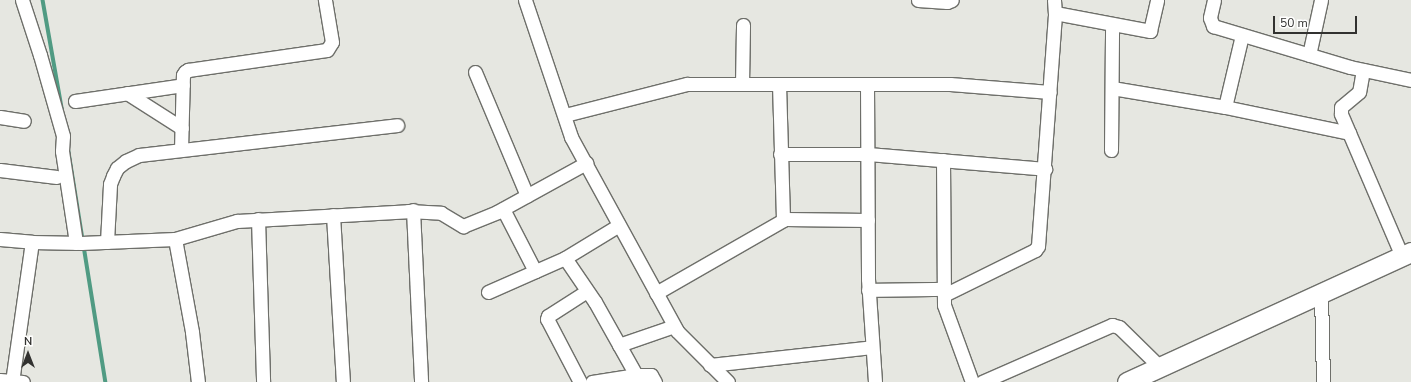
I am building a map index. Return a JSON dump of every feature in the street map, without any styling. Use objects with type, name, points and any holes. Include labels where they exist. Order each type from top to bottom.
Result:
[{"type":"highway","points":[[1127,382],[1406,254]]},
{"type":"street","points":[[22,0],[40,55],[63,136],[62,151],[83,243]]},
{"type":"street","points":[[181,150],[183,75],[188,70],[327,50],[332,42],[325,0]]},
{"type":"street","points":[[525,0],[565,115],[571,137],[674,326],[725,381]]},
{"type":"street","points":[[918,0],[947,2],[952,0]]},
{"type":"street","points":[[868,290],[944,292],[1035,250],[1038,246],[1045,169],[1055,13],[1054,0]]},
{"type":"street","points":[[1055,13],[1150,31],[1157,0]]},
{"type":"street","points":[[1214,0],[1210,18],[1211,25],[1308,55],[1363,70],[1411,80]]},
{"type":"street","points":[[1308,55],[1321,0]]},
{"type":"street","points":[[1111,150],[1112,24]]},
{"type":"street","points":[[742,84],[743,25]]},
{"type":"street","points":[[1225,107],[1242,35]]},
{"type":"street","points":[[1363,70],[1359,92],[1341,107],[1340,110],[1349,133],[1406,254]]},
{"type":"street","points":[[475,72],[527,196]]},
{"type":"street","points":[[779,84],[783,220]]},
{"type":"street","points":[[867,84],[868,290],[875,382]]},
{"type":"street","points":[[565,115],[682,85],[957,84],[1050,92]]},
{"type":"street","points":[[75,101],[183,85]]},
{"type":"street","points":[[1112,88],[1225,107],[1349,133]]},
{"type":"street","points":[[127,93],[182,128]]},
{"type":"street","points":[[0,117],[24,122]]},
{"type":"street","points":[[107,242],[110,184],[117,168],[126,161],[139,155],[397,125]]},
{"type":"street","points":[[780,154],[868,154],[1045,169]]},
{"type":"street","points":[[943,160],[944,292],[946,313],[972,382]]},
{"type":"street","points":[[0,239],[32,242],[83,243],[175,239],[232,222],[413,210],[444,214],[459,225],[463,226],[503,209],[586,163]]},
{"type":"street","points":[[0,170],[57,177]]},
{"type":"street","points":[[503,209],[535,271]]},
{"type":"street","points":[[413,210],[422,382]]},
{"type":"street","points":[[333,215],[343,382]]},
{"type":"street","points":[[258,220],[264,382]]},
{"type":"street","points":[[656,293],[783,220],[868,220]]},
{"type":"street","points":[[488,292],[565,258],[619,225]]},
{"type":"street","points":[[175,239],[192,332],[198,382]]},
{"type":"street","points":[[12,381],[32,242]]},
{"type":"street","points":[[565,258],[587,291],[636,375]]},
{"type":"street","points":[[580,382],[546,319],[548,316],[587,291]]},
{"type":"street","points":[[1321,293],[1323,382]]},
{"type":"street","points":[[982,382],[1112,325],[1119,327],[1160,367]]},
{"type":"street","points":[[619,345],[674,326]]},
{"type":"street","points":[[710,364],[872,347]]},
{"type":"street","points":[[592,382],[651,374],[655,382]]},
{"type":"waterway","points":[[43,0],[62,108]]},
{"type":"waterway","points":[[68,146],[106,382]]}]
